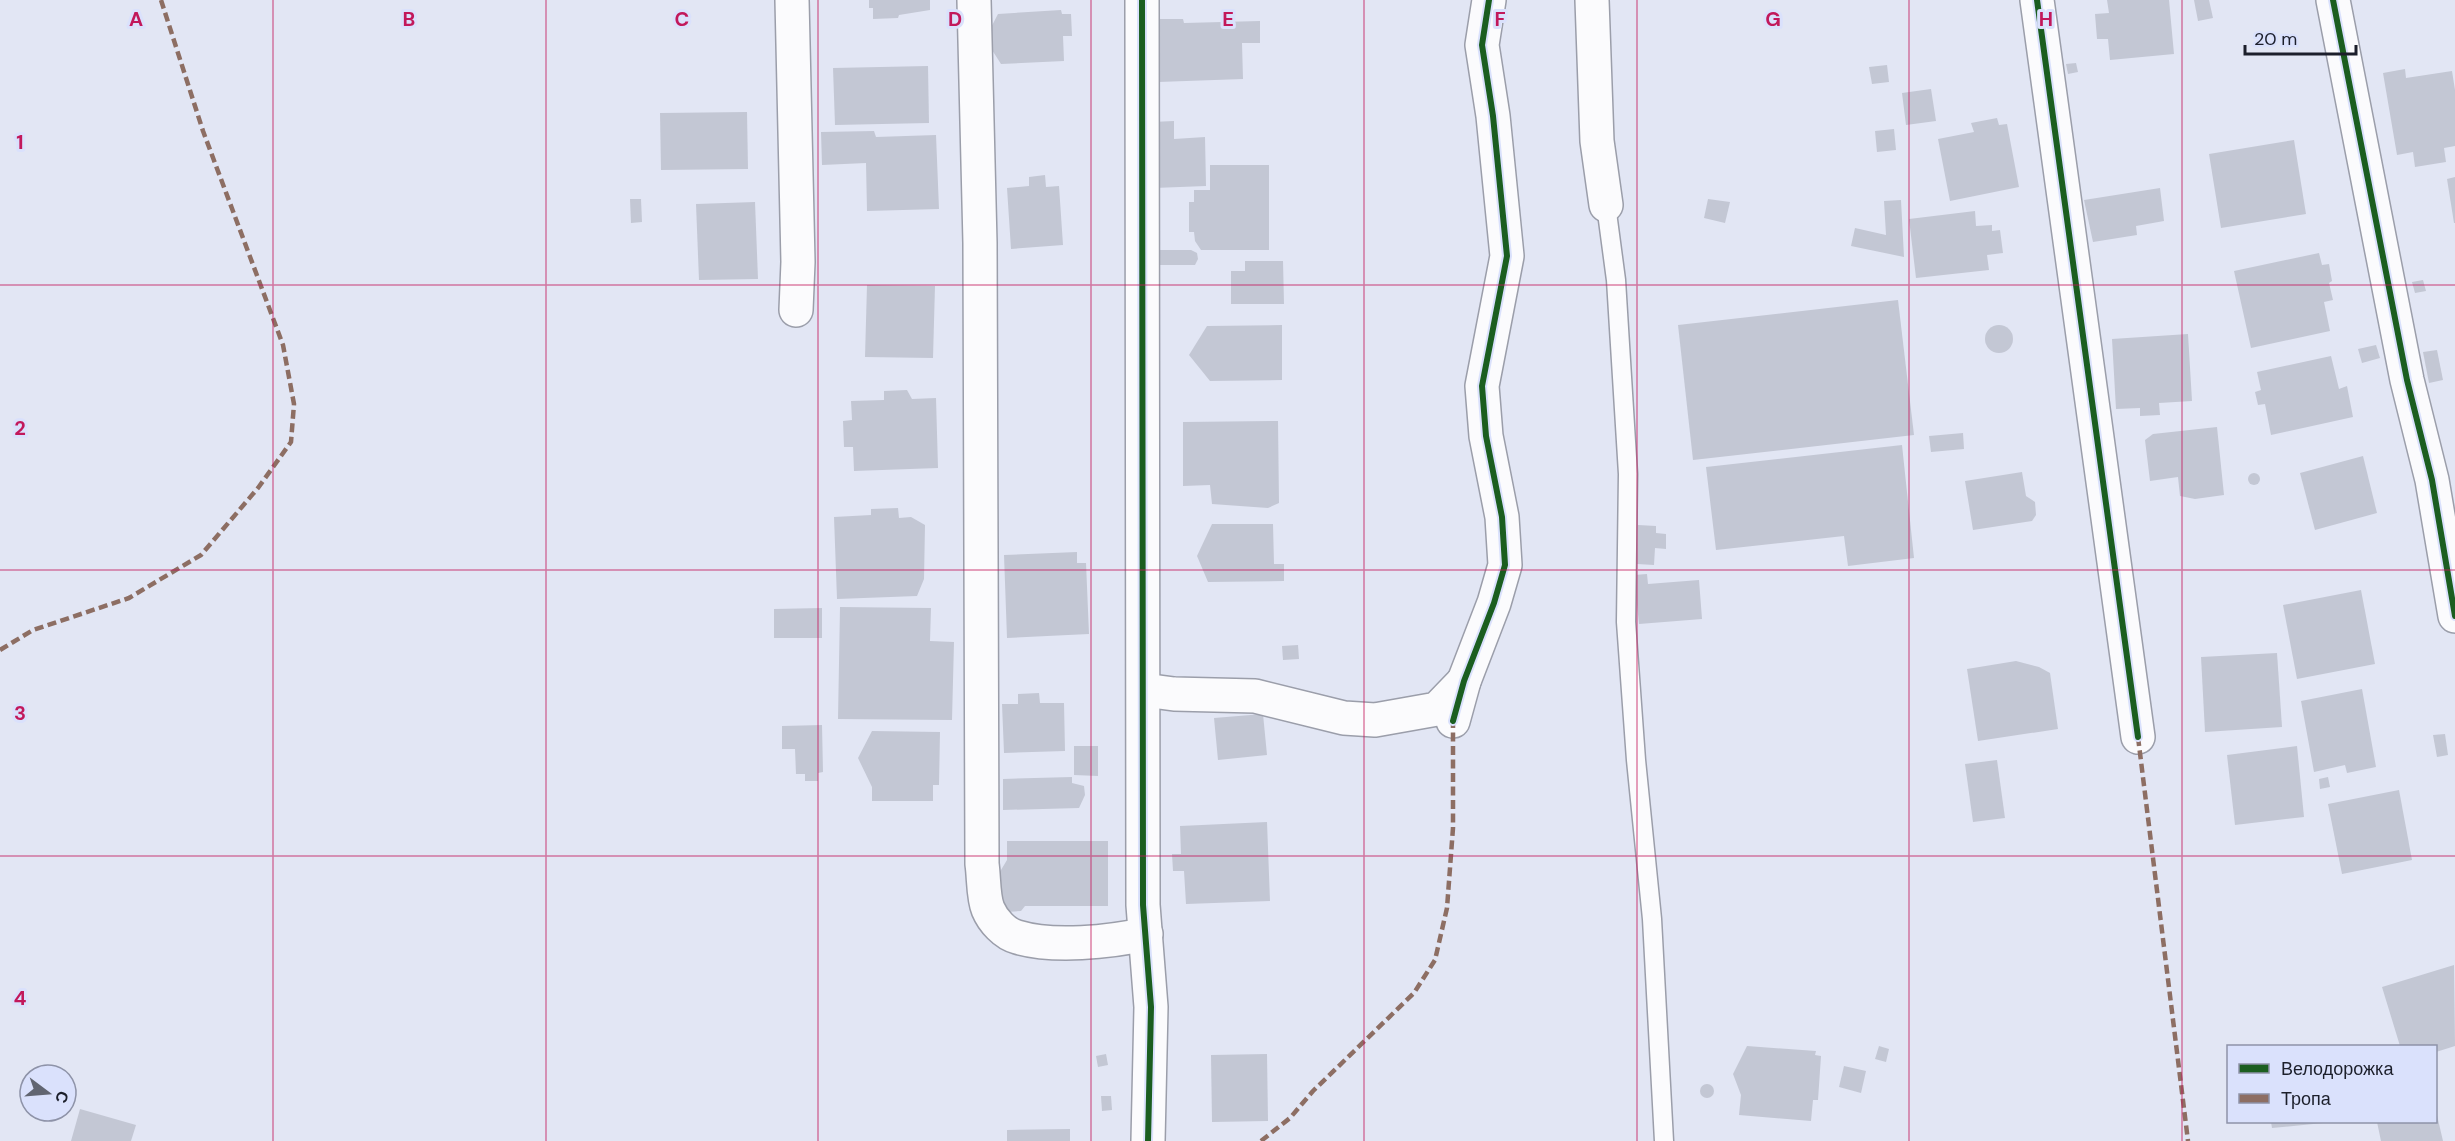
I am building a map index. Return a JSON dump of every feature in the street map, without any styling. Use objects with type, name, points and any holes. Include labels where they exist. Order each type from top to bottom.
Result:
[{"type":"street","points":[[792,0],[798,262],[796,310]]},
{"type":"street","points":[[975,0],[980,243],[982,864],[988,909],[1003,930],[1017,937],[1069,942],[1118,940],[1146,934]]},
{"type":"street","points":[[1142,0],[1143,905],[1151,1007],[1148,1141]]},
{"type":"street","points":[[1454,721],[1464,681],[1494,603],[1505,565],[1502,517],[1486,436],[1482,386],[1507,256],[1493,116],[1482,45],[1489,0]]},
{"type":"street","points":[[1592,0],[1597,141],[1606,205]]},
{"type":"street","points":[[2037,0],[2138,737]]},
{"type":"street","points":[[2333,0],[2407,380],[2433,480],[2455,616]]},
{"type":"street","points":[[1144,690],[1174,694],[1255,696],[1344,718],[1375,720],[1437,709],[1464,681]]},
{"type":"lane","points":[[1606,205],[1616,280],[1628,474],[1626,621],[1636,760],[1652,919],[1664,1141]]},
{"type":"building","points":[[869,0],[930,0],[930,10],[899,15],[898,18],[873,19],[873,8],[869,8]]},
{"type":"building","points":[[2107,0],[2169,0],[2174,54],[2110,60],[2108,39],[2097,39],[2095,14],[2109,13]]},
{"type":"building","points":[[2194,0],[2209,0],[2213,18],[2198,21]]},
{"type":"building","points":[[1061,10],[1062,14],[1071,14],[1072,36],[1063,36],[1064,61],[1001,64],[985,39],[998,14]]},
{"type":"building","points":[[1156,19],[1183,19],[1184,23],[1260,21],[1260,43],[1242,43],[1243,79],[1158,82]]},
{"type":"building","points":[[2076,63],[2078,72],[2068,74],[2066,64]]},
{"type":"building","points":[[1887,65],[1889,82],[1872,84],[1869,67]]},
{"type":"building","points":[[928,66],[929,123],[835,125],[833,68]]},
{"type":"building","points":[[2405,69],[2406,78],[2452,71],[2455,90],[2455,146],[2444,148],[2446,162],[2415,167],[2413,152],[2397,155],[2383,73]]},
{"type":"building","points":[[1931,89],[1936,121],[1906,125],[1902,93]]},
{"type":"building","points":[[747,112],[748,169],[661,170],[660,113]]},
{"type":"building","points":[[1997,118],[1999,125],[2007,124],[2019,187],[1950,201],[1938,139],[1974,132],[1971,123]]},
{"type":"building","points":[[1174,121],[1174,139],[1205,137],[1206,186],[1154,188],[1152,122]]},
{"type":"building","points":[[1894,129],[1896,150],[1877,152],[1875,131]]},
{"type":"building","points":[[874,131],[876,137],[936,135],[939,209],[867,211],[866,163],[822,165],[821,132]]},
{"type":"building","points":[[2294,140],[2306,214],[2221,228],[2209,154]]},
{"type":"building","points":[[1210,165],[1269,165],[1269,250],[1201,250],[1195,241],[1194,232],[1189,232],[1189,202],[1194,202],[1194,190],[1210,190]]},
{"type":"building","points":[[1045,175],[1046,187],[1059,186],[1063,245],[1011,249],[1007,188],[1029,186],[1029,177]]},
{"type":"building","points":[[2455,177],[2455,223],[2454,223],[2447,179]]},
{"type":"building","points":[[2160,188],[2164,221],[2136,226],[2137,235],[2093,242],[2084,200]]},
{"type":"building","points":[[630,199],[641,199],[642,222],[631,223]]},
{"type":"building","points":[[1708,199],[1730,202],[1725,223],[1704,218]]},
{"type":"building","points":[[1901,200],[1904,257],[1851,246],[1855,228],[1886,235],[1884,201]]},
{"type":"building","points":[[755,202],[758,279],[699,280],[696,204]]},
{"type":"building","points":[[1975,211],[1976,226],[1992,225],[1992,231],[2000,230],[2003,253],[1987,255],[1989,270],[1916,278],[1909,219]]},
{"type":"building","points":[[1159,250],[1191,250],[1197,253],[1198,259],[1195,265],[1159,265]]},
{"type":"building","points":[[2319,253],[2322,265],[2329,264],[2332,281],[2329,283],[2333,300],[2324,302],[2330,331],[2251,348],[2234,271]]},
{"type":"building","points":[[1245,261],[1283,261],[1284,304],[1231,304],[1231,271],[1245,271]]},
{"type":"building","points":[[2423,280],[2426,291],[2415,293],[2412,282]]},
{"type":"building","points":[[867,285],[935,286],[933,358],[865,357]]},
{"type":"building","points":[[1898,300],[1914,435],[1693,460],[1678,325]]},
{"type":"building","points":[[1282,325],[1282,380],[1210,381],[1189,355],[1207,326]]},
{"type":"building","points":[[1999,325],[2009,329],[2013,339],[2009,349],[1999,353],[1989,349],[1985,339],[1989,329]]},
{"type":"building","points":[[2188,334],[2192,401],[2159,403],[2160,415],[2140,416],[2140,408],[2116,409],[2112,339]]},
{"type":"building","points":[[2376,345],[2380,358],[2362,363],[2358,349]]},
{"type":"building","points":[[2437,350],[2443,380],[2429,383],[2423,352]]},
{"type":"building","points":[[2331,356],[2339,389],[2347,386],[2353,417],[2271,435],[2265,404],[2258,405],[2255,392],[2261,390],[2257,372]]},
{"type":"building","points":[[907,390],[912,399],[936,398],[938,468],[854,471],[853,447],[844,447],[843,421],[852,420],[851,401],[884,400],[884,391]]},
{"type":"building","points":[[1278,421],[1279,503],[1268,508],[1212,504],[1210,485],[1183,486],[1183,422]]},
{"type":"building","points":[[2217,427],[2224,495],[2195,499],[2180,496],[2178,477],[2150,481],[2145,440],[2153,434]]},
{"type":"building","points":[[1963,433],[1964,449],[1931,452],[1929,436]]},
{"type":"building","points":[[1902,445],[1914,558],[1848,566],[1844,536],[1716,550],[1706,467]]},
{"type":"building","points":[[2363,456],[2377,513],[2315,530],[2300,473]]},
{"type":"building","points":[[2022,472],[2026,496],[2035,502],[2036,515],[2032,521],[1973,530],[1965,481]]},
{"type":"building","points":[[2256,473],[2260,479],[2256,485],[2252,485],[2248,477]]},
{"type":"building","points":[[898,508],[899,518],[911,517],[925,525],[924,579],[917,596],[837,599],[834,517],[871,515],[871,509]]},
{"type":"building","points":[[1212,524],[1273,524],[1274,564],[1284,564],[1284,581],[1208,582],[1197,556]]},
{"type":"building","points":[[1638,525],[1656,526],[1656,533],[1666,534],[1666,549],[1655,548],[1654,565],[1637,564]]},
{"type":"building","points":[[1077,552],[1077,563],[1086,563],[1089,634],[1007,638],[1004,555]]},
{"type":"building","points":[[1647,574],[1648,584],[1699,580],[1702,619],[1639,624],[1634,575]]},
{"type":"building","points":[[2361,590],[2375,664],[2297,679],[2283,605]]},
{"type":"building","points":[[840,607],[931,608],[930,641],[954,642],[952,720],[838,719]]},
{"type":"building","points":[[822,608],[822,638],[774,638],[774,609]]},
{"type":"building","points":[[1298,645],[1299,659],[1283,660],[1282,646]]},
{"type":"building","points":[[2277,653],[2282,727],[2205,732],[2201,657]]},
{"type":"building","points":[[2016,661],[2039,667],[2050,673],[2058,729],[1978,741],[1967,669]]},
{"type":"building","points":[[2362,689],[2376,767],[2347,773],[2345,765],[2314,772],[2301,701]]},
{"type":"building","points":[[1039,693],[1040,703],[1064,703],[1065,751],[1004,753],[1002,704],[1018,704],[1018,694]]},
{"type":"building","points":[[1263,714],[1267,755],[1218,760],[1214,718]]},
{"type":"building","points":[[822,725],[823,772],[818,773],[818,781],[805,781],[805,774],[796,774],[795,749],[782,749],[782,726]]},
{"type":"building","points":[[872,731],[940,732],[939,785],[933,785],[933,801],[872,801],[872,787],[858,758]]},
{"type":"building","points":[[2445,734],[2448,755],[2437,757],[2433,735]]},
{"type":"building","points":[[1074,746],[1098,746],[1098,776],[1074,775]]},
{"type":"building","points":[[2297,746],[2304,817],[2235,825],[2227,755]]},
{"type":"building","points":[[1997,760],[2005,818],[1973,822],[1965,764]]},
{"type":"building","points":[[1072,777],[1072,783],[1084,786],[1085,795],[1079,808],[1003,810],[1003,779]]},
{"type":"building","points":[[2328,777],[2330,787],[2320,789],[2319,779]]},
{"type":"building","points":[[2399,790],[2412,860],[2342,874],[2328,804]]},
{"type":"building","points":[[1267,822],[1270,901],[1186,904],[1184,871],[1173,871],[1172,854],[1181,854],[1180,826]]},
{"type":"building","points":[[1007,841],[1108,841],[1108,906],[1025,906],[1021,911],[1007,912],[995,880],[1007,860]]},
{"type":"building","points":[[2454,965],[2455,1046],[2437,1052],[2437,1045],[2400,1045],[2382,987]]},
{"type":"building","points":[[1747,1046],[1816,1051],[1815,1055],[1821,1056],[1818,1100],[1813,1100],[1811,1121],[1739,1115],[1741,1095],[1733,1074]]},
{"type":"building","points":[[1879,1046],[1889,1049],[1886,1062],[1875,1059]]},
{"type":"building","points":[[1106,1054],[1108,1065],[1098,1067],[1096,1056]]},
{"type":"building","points":[[1267,1054],[1268,1121],[1212,1122],[1211,1055]]},
{"type":"building","points":[[1844,1066],[1866,1071],[1861,1093],[1839,1087]]},
{"type":"building","points":[[1704,1084],[1710,1084],[1714,1091],[1710,1098],[1704,1098],[1700,1094],[1700,1088]]},
{"type":"building","points":[[1101,1096],[1111,1096],[1112,1110],[1102,1111]]},
{"type":"building","points":[[80,1109],[136,1125],[131,1141],[71,1141],[76,1123],[78,1123]]},
{"type":"building","points":[[2437,1115],[2443,1141],[2381,1141],[2377,1123],[2437,1123]]},
{"type":"building","points":[[2271,1123],[2323,1123],[2272,1128]]},
{"type":"building","points":[[1070,1129],[1070,1141],[1007,1141],[1007,1130]]},
{"type":"marked path","points":[[0,650],[33,630],[129,598],[201,555],[258,488],[291,442],[294,404],[283,345],[203,131],[161,0]]},
{"type":"marked path","points":[[1261,1141],[1290,1118],[1313,1091],[1414,993],[1435,960],[1447,908],[1453,828],[1453,721]]},
{"type":"marked path","points":[[2138,737],[2188,1141]]},
{"type":"cycle path","points":[[1142,0],[1143,905],[1151,1007],[1148,1141]]},
{"type":"cycle path","points":[[1453,721],[1464,681],[1494,603],[1505,565],[1502,517],[1486,436],[1482,386],[1507,256],[1493,116],[1482,45],[1489,0]]},
{"type":"cycle path","points":[[2037,0],[2138,737]]},
{"type":"cycle path","points":[[2333,0],[2407,380],[2432,480],[2455,616]]}]
